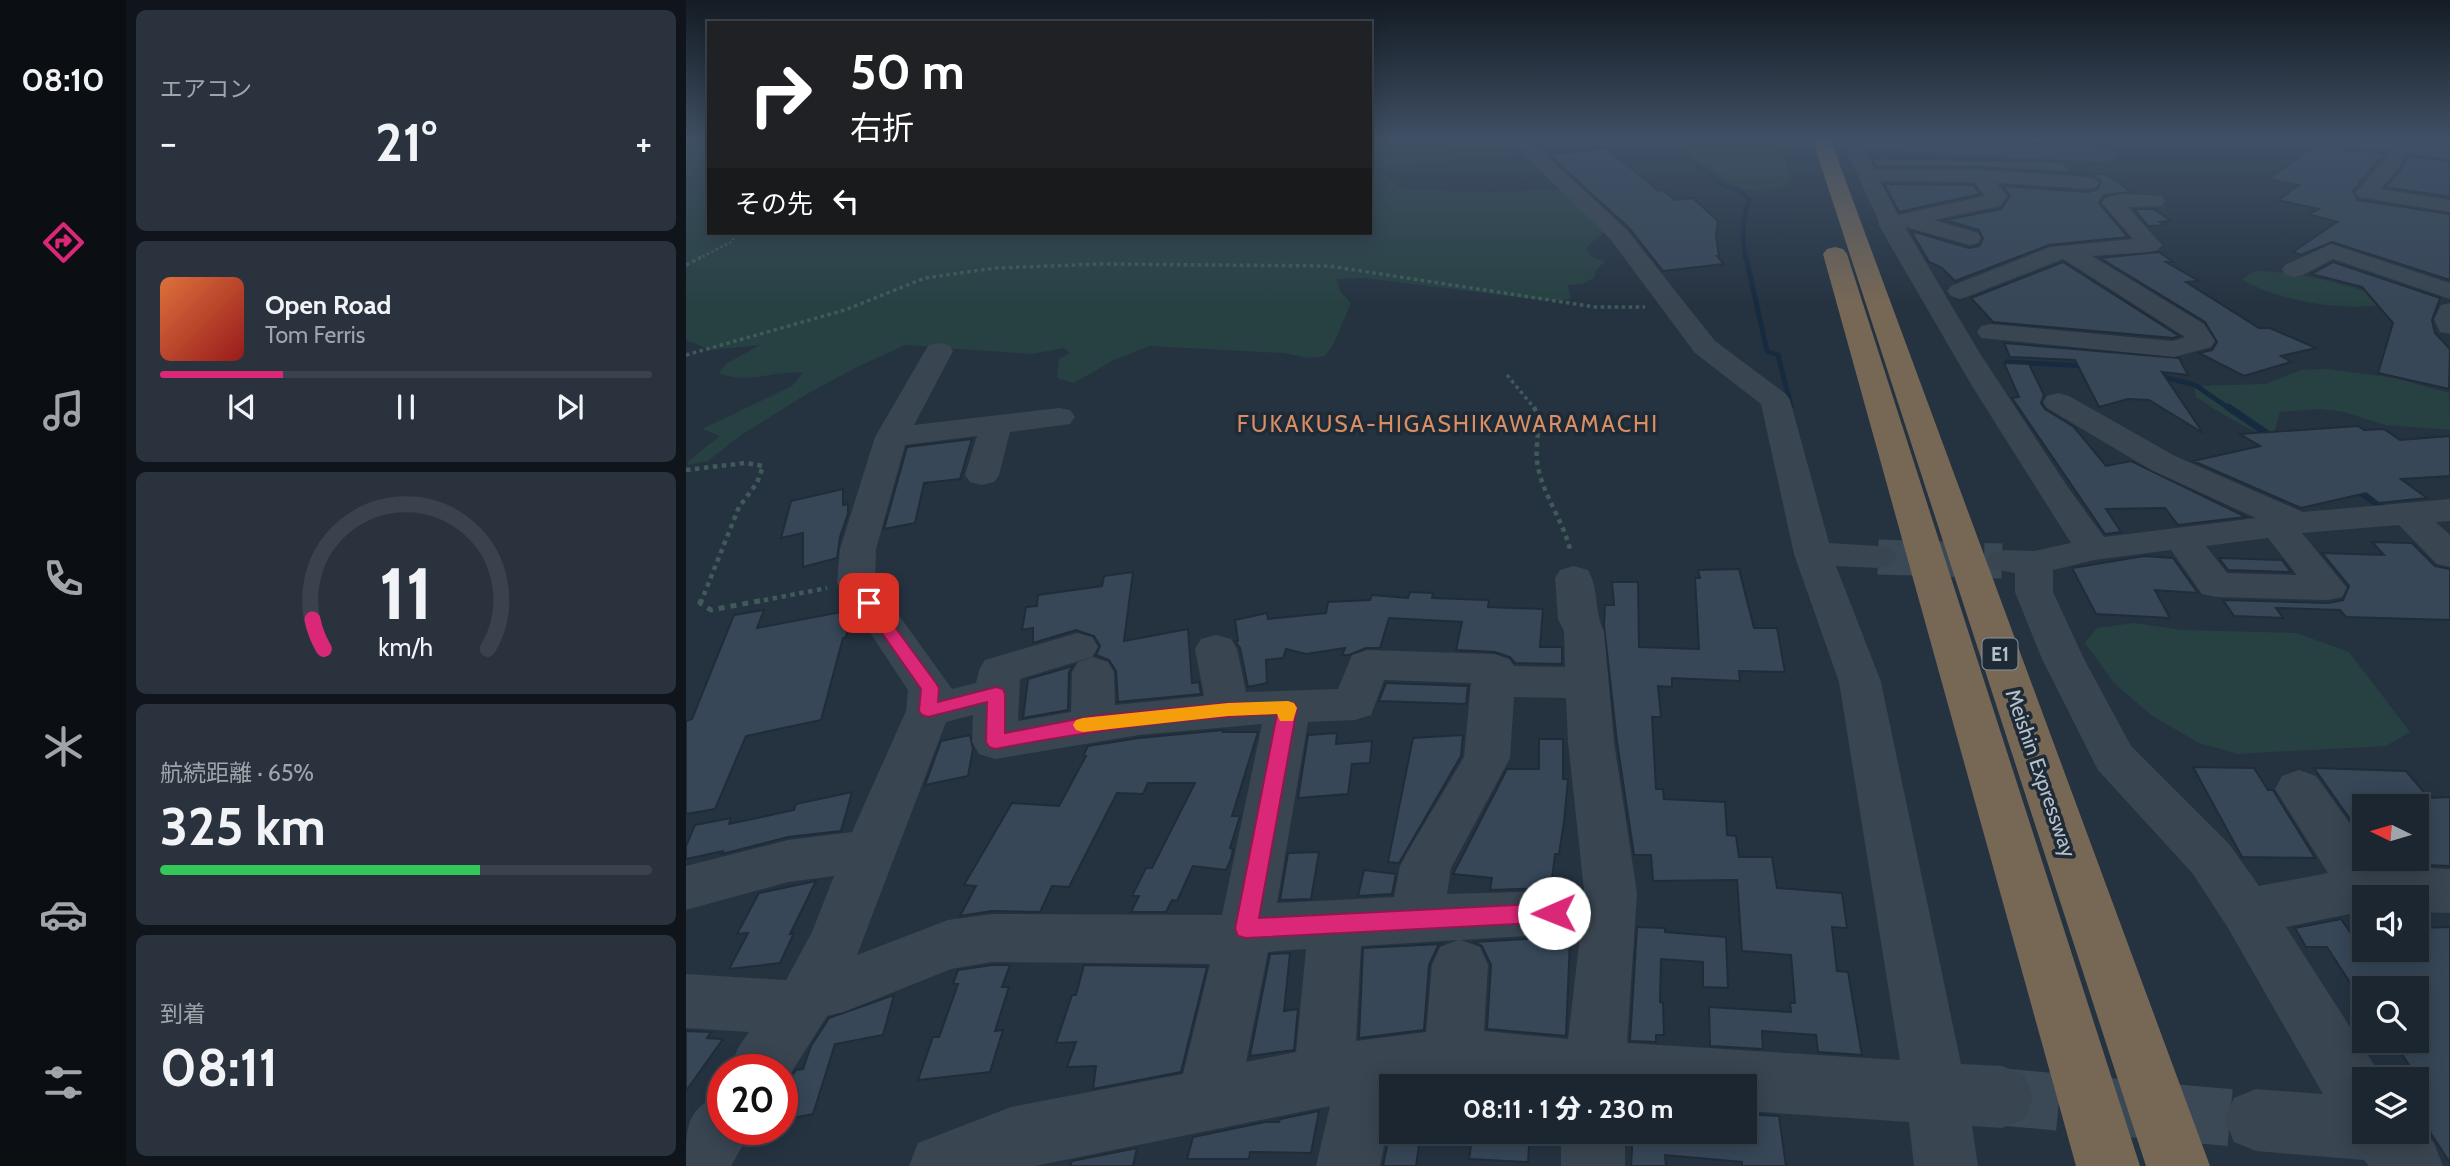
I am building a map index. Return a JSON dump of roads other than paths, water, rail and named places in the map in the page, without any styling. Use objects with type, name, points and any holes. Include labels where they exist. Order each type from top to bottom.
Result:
[{"type":"highway","name":"E1","points":[[1818,195],[2108,1166]]},
{"type":"highway","name":"Meishin Expressway","points":[[1859,195],[2178,1166]]},
{"type":"street","points":[[1577,195],[1640,259],[1705,347],[1775,400],[1813,554],[1860,682],[1936,1091],[1946,1166]]},
{"type":"street","points":[[1880,195],[1898,222],[1916,270],[1971,363],[2073,522],[2094,549]]},
{"type":"street","points":[[1992,201],[1996,195]]},
{"type":"street","points":[[2381,195],[2450,206]]},
{"type":"street","points":[[1960,291],[2058,252],[2150,245],[2113,203],[2121,200],[2154,201]]},
{"type":"street","points":[[1898,222],[1992,201],[2018,201]]},
{"type":"street","points":[[2418,221],[2450,215]]},
{"type":"street","points":[[1898,222],[1970,238]]},
{"type":"street","points":[[1991,332],[2174,349],[2201,341],[2194,330],[2067,251]]},
{"type":"street","points":[[2294,270],[2331,251],[2450,291]]},
{"type":"street","points":[[1916,270],[1941,272],[1960,291],[1991,332],[2013,409],[2007,419]]},
{"type":"street","points":[[2450,311],[2447,319],[2450,326]]},
{"type":"street","points":[[769,1054],[805,1001],[836,941],[869,851],[928,711],[930,688],[856,583],[858,549],[891,437],[939,351]]},
{"type":"street","points":[[2058,402],[2163,463],[2287,521],[2328,588],[2216,585],[2181,538]]},
{"type":"street","points":[[891,437],[1059,417]]},
{"type":"street","points":[[993,466],[996,425]]},
{"type":"street","points":[[2352,1084],[2248,912],[2211,859],[2114,758],[2063,659],[2019,562],[2287,521],[2409,515],[2450,510]]},
{"type":"street","points":[[2409,515],[2450,556]]},
{"type":"street","points":[[1813,554],[1878,556]]},
{"type":"street","points":[[1574,578],[1577,619],[1584,631],[1591,741],[1611,893],[1593,1074]]},
{"type":"street","points":[[1216,649],[1228,709]]},
{"type":"street","points":[[1093,723],[1085,660],[1000,670],[996,694],[995,742],[1093,723],[1228,709],[1355,704],[1367,665],[1494,669],[1487,758],[1426,866],[1416,918]]},
{"type":"street","points":[[1492,681],[1588,683]]},
{"type":"street","points":[[928,711],[996,694]]},
{"type":"street","points":[[1207,1100],[1244,934],[1288,708]]},
{"type":"street","points":[[2299,789],[2365,885]]},
{"type":"street","points":[[686,888],[788,861],[869,851]]},
{"type":"street","points":[[2429,890],[2450,891]]},
{"type":"street","points":[[2248,912],[2352,891]]},
{"type":"street","points":[[686,1001],[805,1001],[948,945],[992,938],[1244,934],[1416,918],[1527,913],[1609,913]]},
{"type":"street","points":[[1335,925],[1347,1073],[1348,1166]]},
{"type":"street","points":[[1453,1058],[1460,965]]},
{"type":"street","points":[[941,1166],[1011,1139],[1050,1148],[1207,1100],[1347,1073],[1453,1058],[1560,1074]]},
{"type":"street","points":[[1757,1085],[1936,1091],[2002,1097]]},
{"type":"street","points":[[2256,1120],[2352,1127]]},
{"type":"street","points":[[1593,1144],[1593,1166]]},
{"type":"street","points":[[2392,1144],[2411,1166]]},
{"type":"street","points":[[693,1166],[707,1145]]},
{"type":"waterway","points":[[1745,195],[1749,199],[1743,229],[1746,259]]},
{"type":"waterway","points":[[1746,257],[1767,351],[1778,355],[1791,406]]},
{"type":"waterway","points":[[2007,362],[2088,366]]},
{"type":"waterway","points":[[2156,375],[2195,385],[2230,409]]},
{"type":"waterway","points":[[2228,407],[2272,437]]},
{"type":"waterway","points":[[2355,488],[2381,507]]},
{"type":"tunnel","points":[[1878,557],[2002,561]]},
{"type":"tunnel","points":[[2002,1097],[2256,1120]]},
{"type":"district","name":"FUKAKUSA-HIGASHIKAWARAMACHI","points":[[1448,424]]}]
